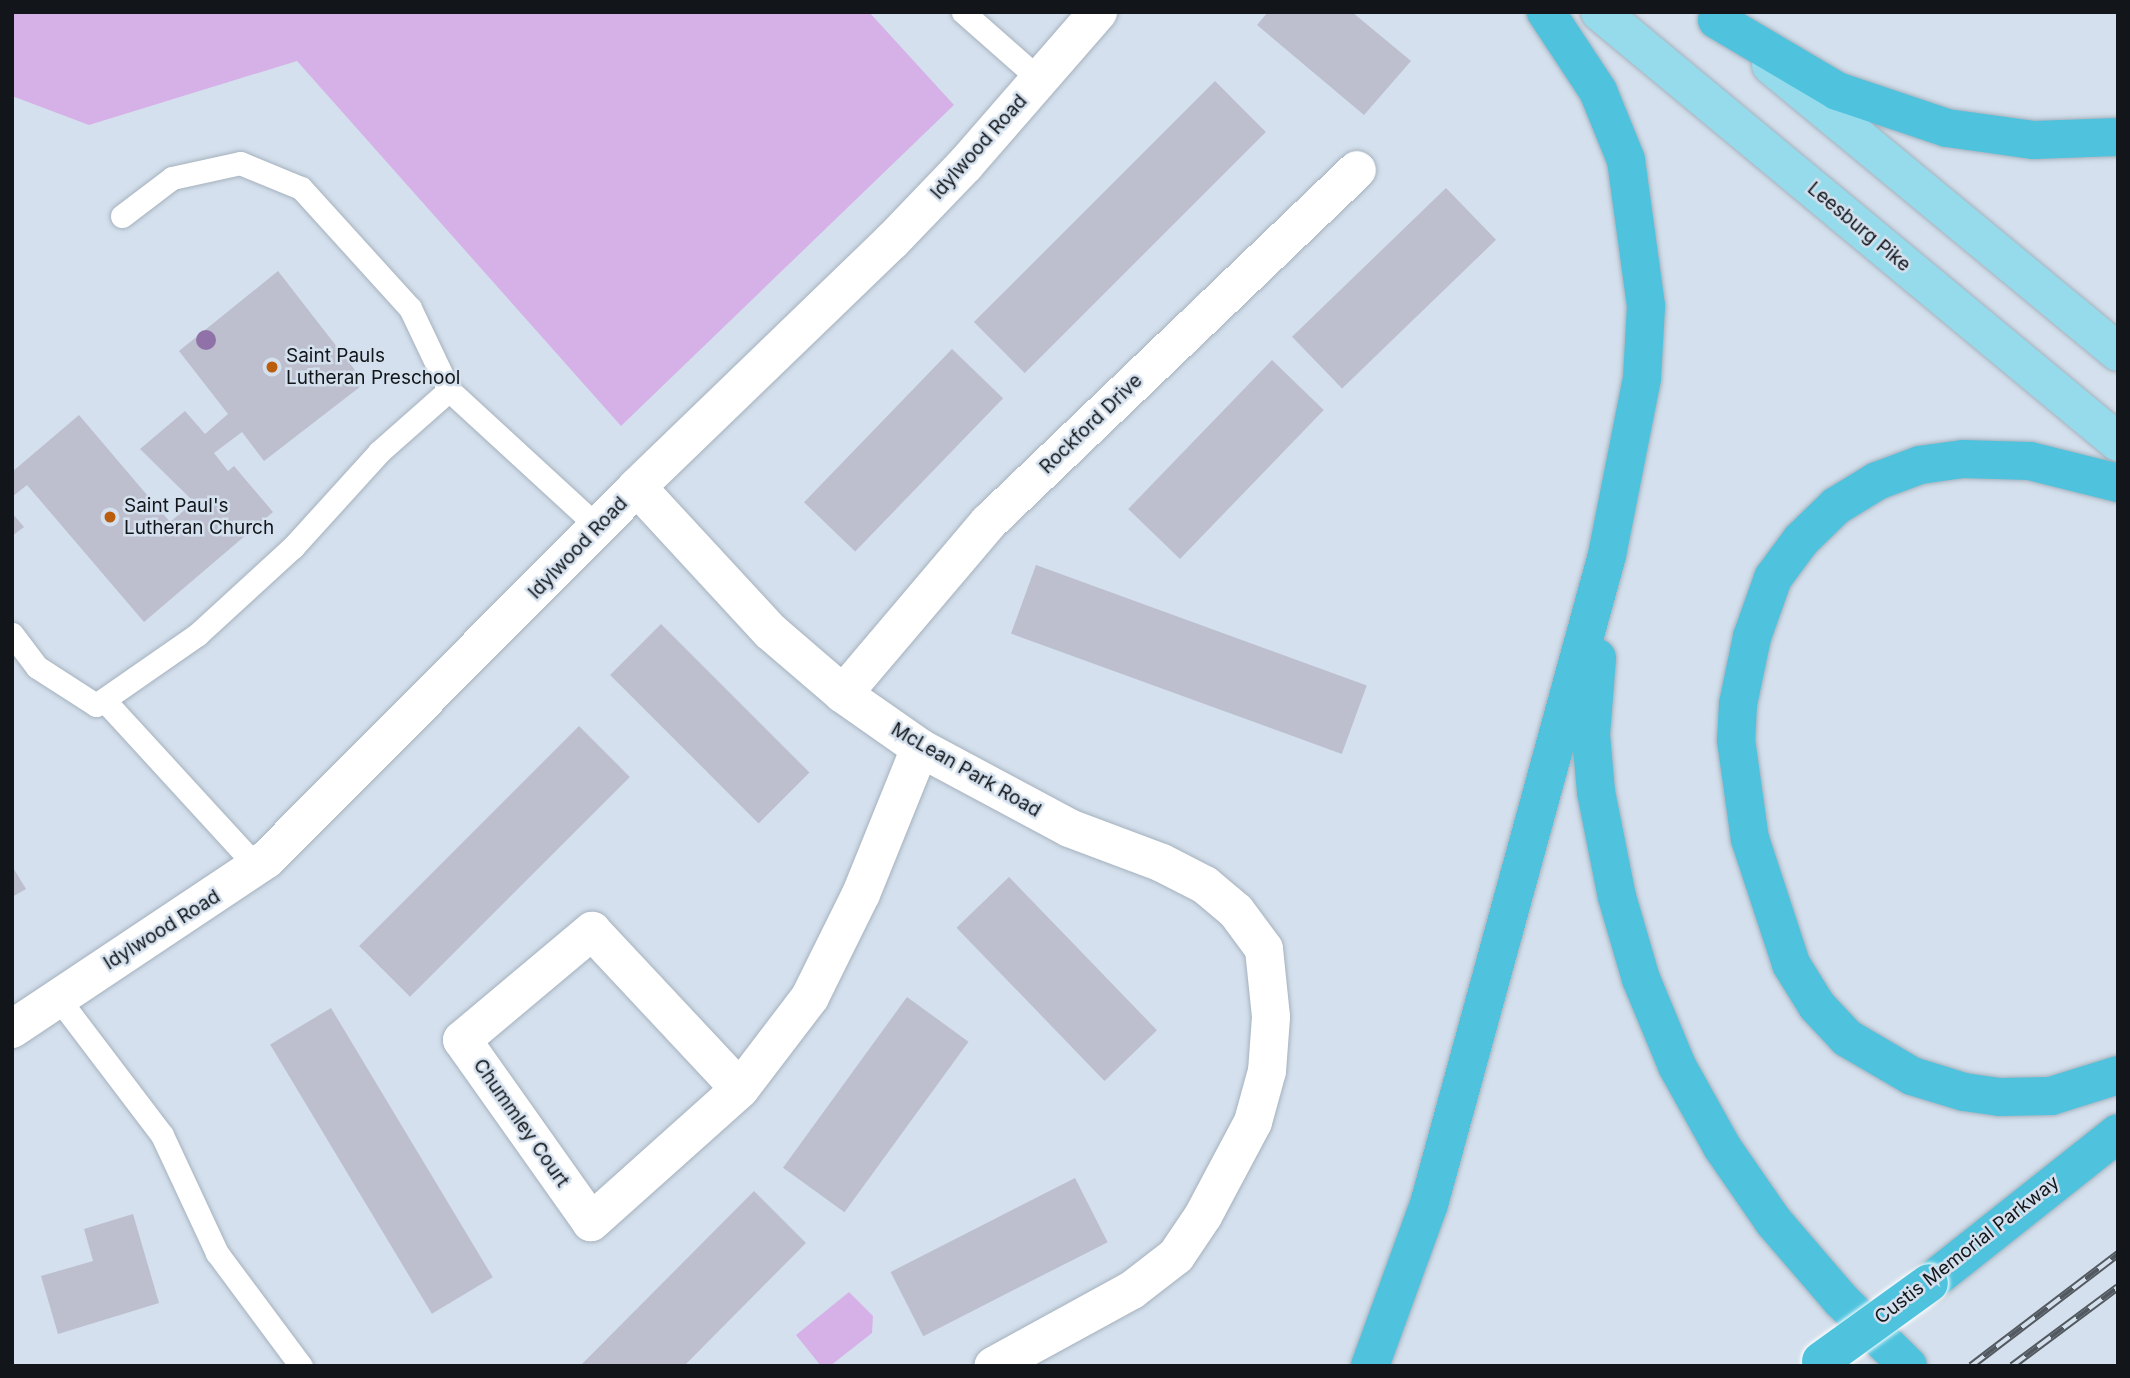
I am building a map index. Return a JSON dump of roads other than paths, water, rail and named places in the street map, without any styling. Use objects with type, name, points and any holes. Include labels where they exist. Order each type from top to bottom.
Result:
[{"type":"highway","points":[[1370,1366],[1429,1204],[1607,555],[1642,378],[1646,306],[1639,236],[1626,160],[1598,91],[1546,12]]},
{"type":"highway","points":[[1712,16],[1837,91],[1947,128],[2034,140],[2118,137]]},
{"type":"highway","points":[[2118,484],[2030,461],[1963,459],[1920,465],[1877,481],[1836,506],[1801,540],[1773,579],[1752,637],[1738,704],[1736,740],[1750,839],[1791,964],[1817,1006],[1847,1038],[1912,1076],[1964,1093],[2000,1097],[2051,1096],[2118,1075]]},
{"type":"highway","points":[[1607,555],[1591,735],[1596,792],[1617,897],[1641,979],[1694,1098],[1748,1186],[1825,1283],[1908,1366]]},
{"type":"highway","name":"Custis Memorial Parkway","points":[[1818,1363],[1928,1283],[2118,1133]]},
{"type":"main road","name":"Leesburg Pike","points":[[1600,12],[2118,442]]},
{"type":"main road","points":[[1712,16],[2118,352]]},
{"type":"street","name":"Idylwood Road","points":[[15,1023],[58,998],[257,867],[599,528],[637,486],[892,241],[1098,12]]},
{"type":"street","name":"Rockford Drive","points":[[843,694],[989,522],[1357,170]]},
{"type":"street","name":"McLean Park Road","points":[[637,486],[771,632],[843,694],[920,748],[1069,828],[1162,863],[1205,886],[1236,911],[1264,949],[1271,1017],[1267,1071],[1253,1122],[1203,1216],[1176,1256],[1132,1290],[993,1366]]},
{"type":"street","name":"Chummley Court","points":[[740,1089],[592,930],[462,1040],[591,1222],[740,1089],[810,997],[862,894],[920,748]]},
{"type":"lane","points":[[963,12],[1039,79]]},
{"type":"lane","points":[[122,216],[172,178],[240,163],[301,188],[410,308],[449,390],[599,528]]},
{"type":"lane","points":[[12,634],[37,667],[96,705],[198,634],[293,547],[379,452],[449,390]]},
{"type":"lane","points":[[104,700],[257,867]]},
{"type":"lane","points":[[58,998],[162,1135],[216,1252],[301,1366]]},
{"type":"railway","points":[[1971,1366],[2118,1254]]},
{"type":"railway","points":[[2012,1366],[2118,1287]]},
{"type":"place","name":"Saint Pauls Lutheran Preschool","points":[[272,367]]},
{"type":"place","name":"Saint Paul's Lutheran Church","points":[[110,517]]}]
